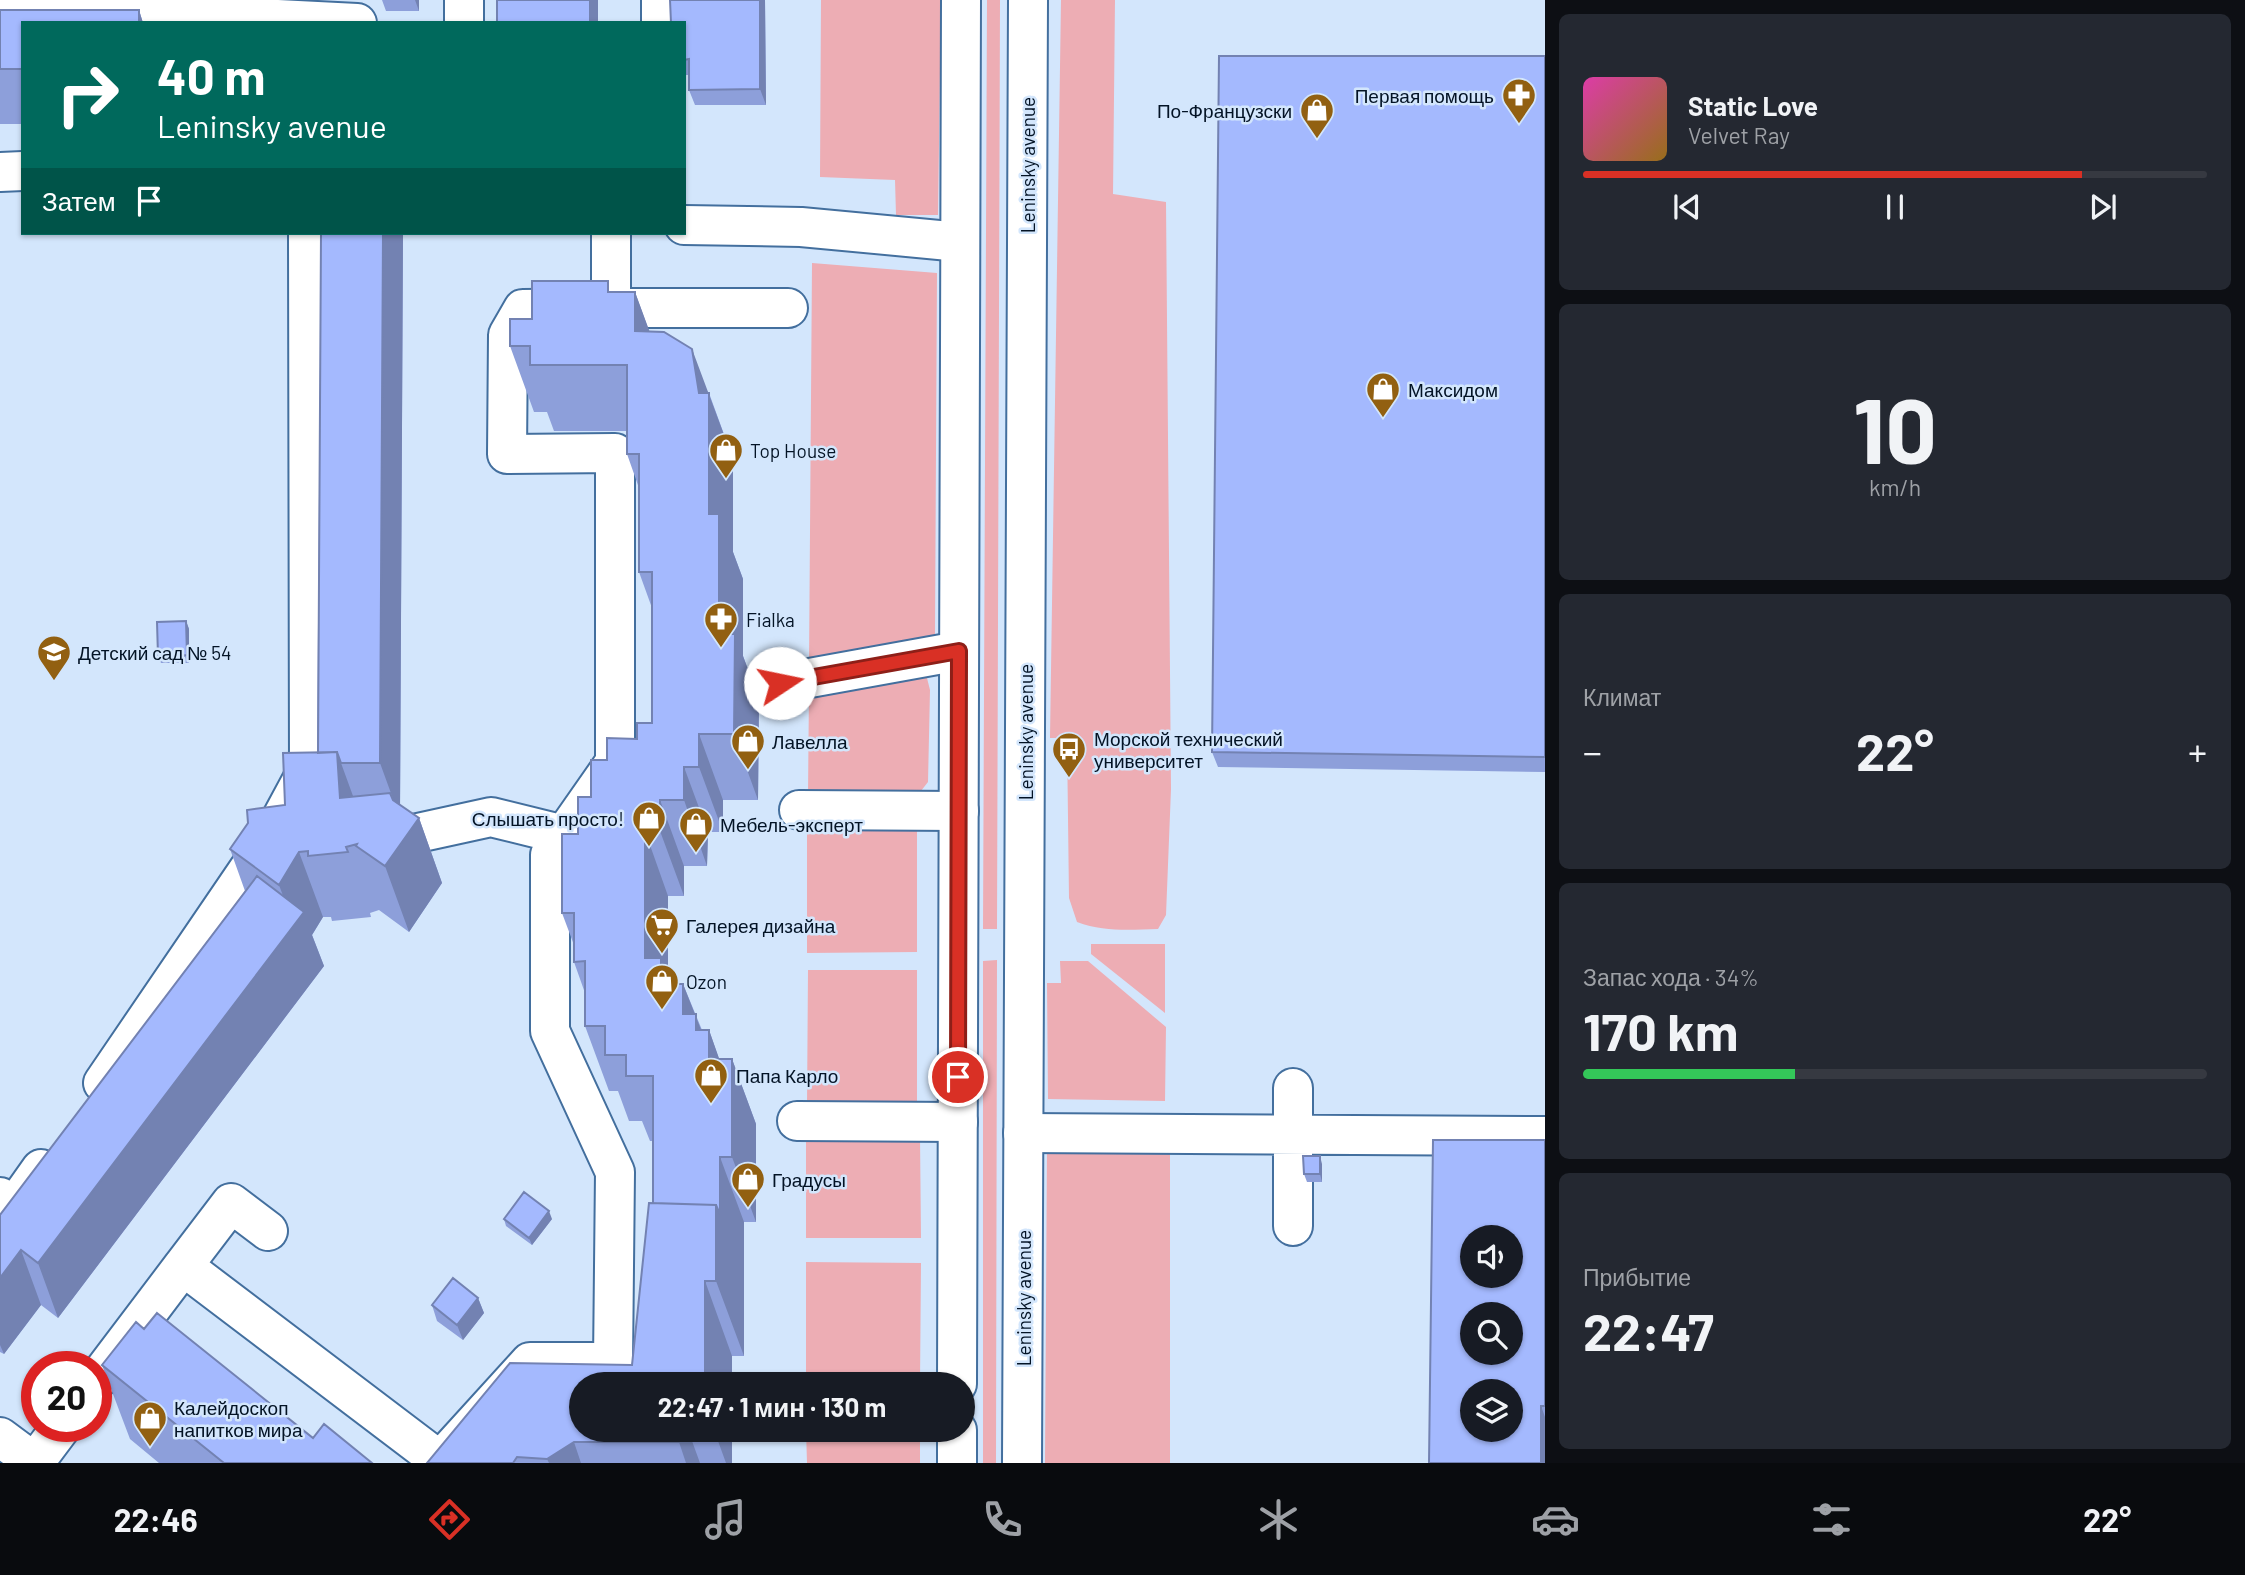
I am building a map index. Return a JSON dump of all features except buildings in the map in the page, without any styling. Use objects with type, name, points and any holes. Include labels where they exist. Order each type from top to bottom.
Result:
[{"type":"main road","points":[[464,0],[464,21]]},
{"type":"main road","points":[[661,0],[661,21]]},
{"type":"main road","points":[[956,1372],[949,1248],[958,1122],[961,0]]},
{"type":"main road","name":"Leninsky avenue","points":[[1022,1463],[1028,0]]},
{"type":"main road","points":[[0,5],[308,10],[349,21]]},
{"type":"main road","points":[[0,172],[21,171]]},
{"type":"main road","points":[[686,225],[801,227],[960,242]]},
{"type":"main road","points":[[87,1106],[274,832],[309,767],[308,235]]},
{"type":"main road","points":[[611,235],[611,307]]},
{"type":"main road","points":[[183,1266],[440,1461],[530,1362],[613,1362],[615,1172],[550,1031],[550,855],[615,762],[615,453],[507,453],[508,335],[523,309],[788,308]]},
{"type":"main road","points":[[743,690],[959,651]]},
{"type":"main road","points":[[799,810],[959,811]]},
{"type":"main road","points":[[363,845],[491,817],[564,835]]},
{"type":"main road","points":[[274,832],[308,849]]},
{"type":"main road","points":[[1293,1088],[1293,1226]]},
{"type":"main road","points":[[796,1121],[958,1122]]},
{"type":"main road","points":[[1023,1133],[1545,1136]]},
{"type":"main road","points":[[0,1197],[14,1207],[62,1140]]},
{"type":"main road","points":[[112,1360],[231,1203],[268,1231]]},
{"type":"main road","points":[[0,1437],[35,1463],[50,1442]]},
{"type":"main road","points":[[957,1442],[957,1463]]},
{"type":"shaded area","points":[[821,0],[941,0],[938,215],[896,215],[895,180],[820,177]]},
{"type":"shaded area","points":[[987,0],[1000,0],[997,929],[983,929]]},
{"type":"shaded area","points":[[1061,0],[1115,0],[1113,194],[1166,202],[1171,789],[1166,915],[1158,929],[1107,929],[1077,922],[1069,898],[1067,738],[1050,738]]},
{"type":"shaded area","points":[[812,263],[937,273],[935,634],[925,645],[809,666]]},
{"type":"shaded area","points":[[919,672],[927,678],[930,690],[928,782],[917,796],[808,795],[809,689]]},
{"type":"shaded area","points":[[807,825],[917,825],[917,952],[807,953]]},
{"type":"shaded area","points":[[1091,944],[1165,944],[1165,1013],[1091,954]]},
{"type":"shaded area","points":[[997,960],[996,1463],[983,1463],[983,961]]},
{"type":"shaded area","points":[[1060,961],[1088,961],[1166,1027],[1165,1101],[1048,1099],[1047,983],[1061,983]]},
{"type":"shaded area","points":[[808,970],[917,970],[917,1105],[807,1105]]},
{"type":"shaded area","points":[[806,1137],[920,1137],[921,1238],[806,1238]]},
{"type":"shaded area","points":[[1047,1145],[1170,1147],[1170,1463],[1045,1463]]},
{"type":"shaded area","points":[[806,1262],[921,1263],[920,1372],[806,1372]]},
{"type":"shaded area","points":[[806,1442],[920,1442],[920,1463],[807,1463]]},
{"type":"place","name":"Первая помощь","points":[[1519,125]]},
{"type":"place","name":"По-Французски","points":[[1317,140]]},
{"type":"place","name":"Максидом","points":[[1383,419]]},
{"type":"place","name":"Top House","points":[[726,480]]},
{"type":"place","name":"Fialka","points":[[721,649]]},
{"type":"place","name":"Детский сад № 54","points":[[54,682]]},
{"type":"place","name":"Лавелла","points":[[748,771]]},
{"type":"place","name":"Морской технический университет","points":[[1069,779]]},
{"type":"place","name":"Слышать просто!","points":[[649,848]]},
{"type":"place","name":"Мебель-эксперт","points":[[696,854]]},
{"type":"place","name":"Галерея дизайна","points":[[662,955]]},
{"type":"place","name":"Ozon","points":[[662,1011]]},
{"type":"place","name":"Папа Карло","points":[[711,1105]]},
{"type":"place","name":"Градусы","points":[[748,1209]]},
{"type":"place","name":"Калейдоскоп напитков мира","points":[[150,1448]]},
{"type":"route","points":[[780,683],[959,651],[958,1077]]}]
